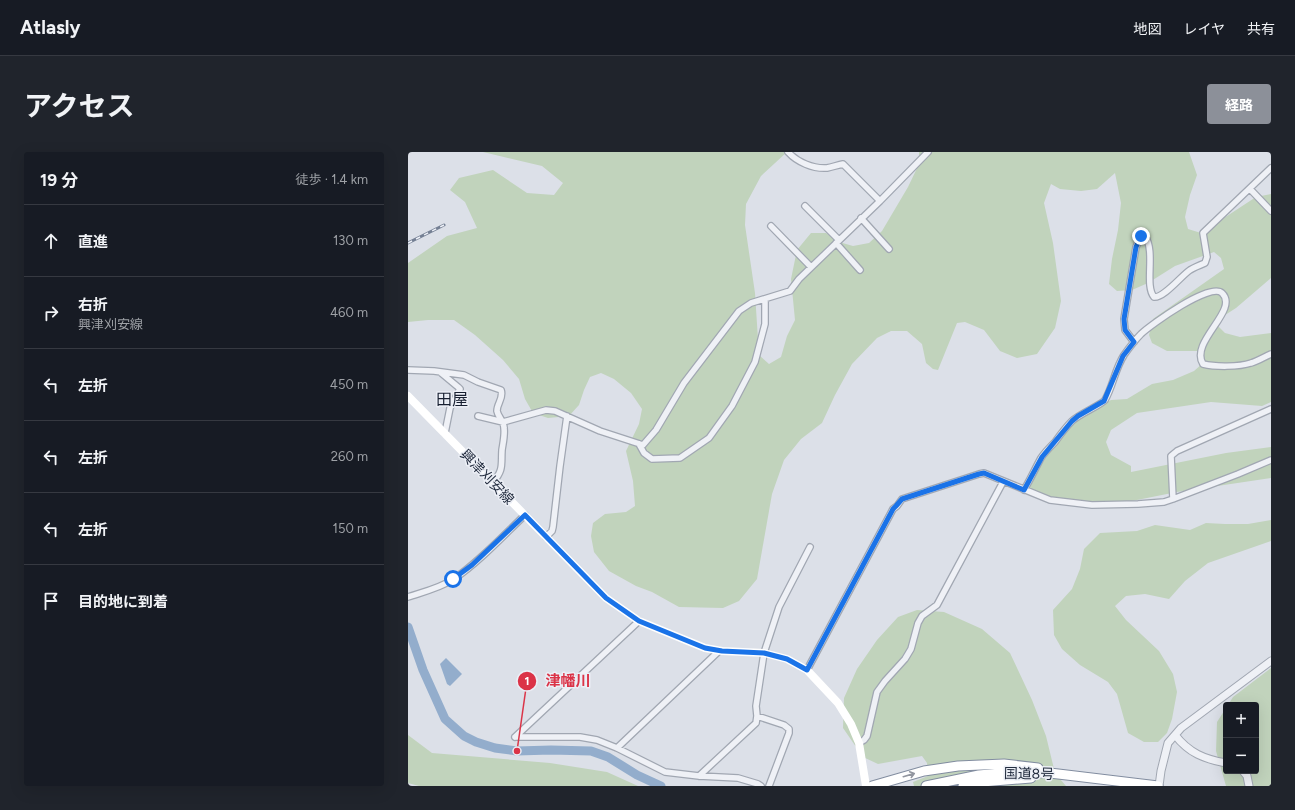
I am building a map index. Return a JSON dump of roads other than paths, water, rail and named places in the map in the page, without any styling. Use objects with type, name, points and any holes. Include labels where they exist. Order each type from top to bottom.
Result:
[{"type":"highway","points":[[872,786],[924,771],[958,766],[1004,764],[1036,767],[1050,773]]},
{"type":"highway","name":"国道8号","points":[[926,786],[980,775],[1011,772],[1050,773],[1158,786]]},
{"type":"highway","points":[[963,786],[982,782],[1040,777],[1110,781]]},
{"type":"main road","name":"興津刈安線","points":[[408,396],[606,598],[639,621],[705,648],[719,651],[764,653],[787,659],[807,670],[838,703],[851,724],[859,743],[866,786]]},
{"type":"street","points":[[788,152],[794,159],[806,165],[825,168],[843,164],[880,200]]},
{"type":"street","points":[[478,416],[503,422],[546,410],[555,411],[600,431],[643,445],[656,430],[684,383],[739,311],[751,304],[790,291],[799,279],[928,152]]},
{"type":"street","points":[[1134,342],[1125,330],[1124,319],[1136,247],[1141,236],[1144,236],[1148,242],[1151,289],[1154,297],[1158,297],[1164,294],[1189,270],[1205,263],[1207,257],[1203,233],[1271,168]]},
{"type":"street","points":[[1250,189],[1271,211]]},
{"type":"street","points":[[805,206],[838,242],[860,270]]},
{"type":"street","points":[[861,218],[889,249]]},
{"type":"street","points":[[771,226],[812,267]]},
{"type":"street","points":[[1024,490],[1042,457],[1072,421],[1104,401],[1123,356],[1134,342],[1143,333],[1177,308],[1205,293],[1213,291],[1220,292],[1224,295],[1226,304],[1220,318],[1202,348],[1201,355],[1203,364],[1214,366],[1241,365],[1251,363],[1271,354]]},
{"type":"street","points":[[639,444],[644,453],[652,459],[680,458],[709,438],[732,406],[755,362],[765,324],[765,299]]},
{"type":"street","points":[[408,370],[439,371],[464,375],[478,382],[501,390],[502,392],[498,405],[498,412],[504,428],[502,462],[499,475],[493,482]]},
{"type":"street","points":[[439,371],[460,389],[450,408],[445,433]]},
{"type":"street","points":[[1173,499],[1171,456],[1177,451],[1271,409]]},
{"type":"street","points":[[546,537],[553,528],[567,416]]},
{"type":"street","points":[[807,670],[893,509],[902,499],[984,473],[1050,500],[1092,505],[1164,502],[1271,460]]},
{"type":"street","points":[[859,743],[867,736],[877,692],[905,659],[911,649],[918,623],[922,616],[937,605],[1003,482]]},
{"type":"street","points":[[410,597],[436,588],[453,579],[472,565],[525,515]]},
{"type":"street","points":[[699,776],[756,723],[756,706],[764,653],[779,607],[810,547]]},
{"type":"street","points":[[639,621],[515,737],[580,737],[597,740],[617,748],[665,772],[699,776],[738,778],[761,786]]},
{"type":"street","points":[[617,748],[719,651]]},
{"type":"street","points":[[1158,786],[1168,743],[1181,728],[1271,661]]},
{"type":"street","points":[[757,716],[784,725],[789,730],[769,786]]},
{"type":"street","points":[[1175,735],[1181,743],[1194,753],[1209,760],[1223,763]]},
{"type":"street","points":[[1245,774],[1249,786]]},
{"type":"water","points":[[446,658],[462,674],[450,686],[447,684],[440,664]]},
{"type":"waterway","points":[[408,627],[423,670],[445,719],[464,736],[476,742],[495,748],[517,751],[591,751],[608,757],[637,775],[661,786]]},
{"type":"railway","points":[[408,243],[444,225]]},
{"type":"place","name":"津幡川","points":[[517,751]]},
{"type":"district","name":"田屋","points":[[452,399]]}]
